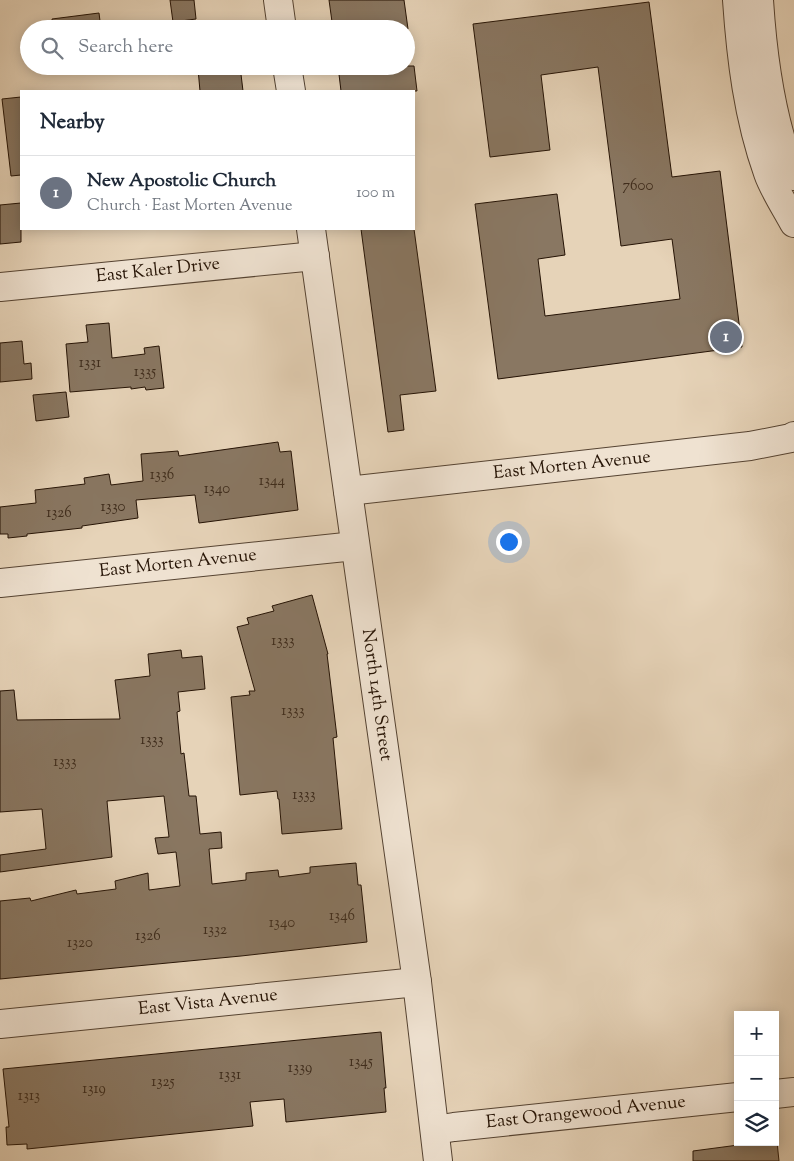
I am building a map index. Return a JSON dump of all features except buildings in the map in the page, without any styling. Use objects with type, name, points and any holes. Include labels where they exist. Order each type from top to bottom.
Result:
[{"type":"street","points":[[278,0],[281,20]]},
{"type":"street","points":[[737,0],[740,44],[752,119],[768,174],[794,224]]},
{"type":"street","points":[[759,0],[762,42],[774,115],[789,167],[794,176]]},
{"type":"street","points":[[288,75],[291,90]]},
{"type":"street","name":"North 14th Street","points":[[311,230],[417,982],[438,1161]]},
{"type":"street","name":"East Kaler Drive","points":[[0,287],[315,256]]},
{"type":"street","name":"East Morten Avenue","points":[[348,491],[750,446],[794,436]]},
{"type":"street","name":"East Morten Avenue","points":[[0,583],[355,546]]},
{"type":"street","name":"East Vista Avenue","points":[[0,1024],[417,982]]},
{"type":"street","points":[[779,1094],[794,1092]]},
{"type":"street","name":"East Orangewood Avenue","points":[[435,1130],[734,1097]]},
{"type":"place","name":"New Apostolic Church","points":[[726,337]]}]
